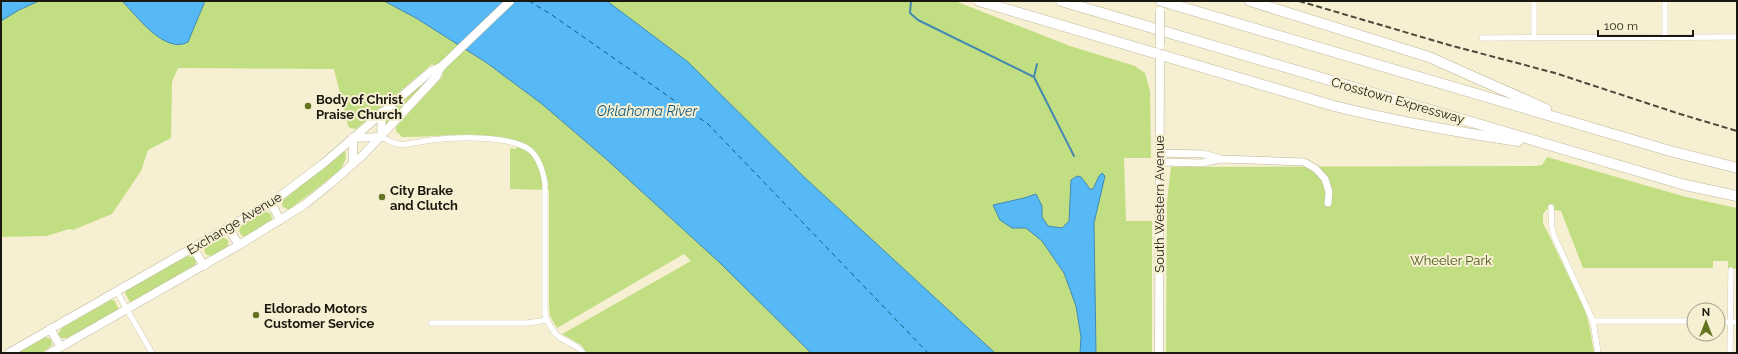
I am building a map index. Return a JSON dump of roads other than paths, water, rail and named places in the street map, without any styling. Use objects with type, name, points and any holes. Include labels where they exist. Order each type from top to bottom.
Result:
[{"type":"highway","points":[[979,1],[1160,50],[1334,106],[1379,117],[1461,133],[1552,146]]},
{"type":"highway","name":"Crosstown Expressway","points":[[1061,1],[1685,185],[1737,196]]},
{"type":"highway","points":[[1250,1],[1429,57],[1581,125]]},
{"type":"highway","name":"Crosstown Expressway","points":[[1160,6],[1670,151],[1737,168]]},
{"type":"main road","name":"Exchange Avenue","points":[[9,353],[228,228],[271,202],[300,182],[430,72],[440,67],[510,1]]},
{"type":"main road","name":"South Western Avenue","points":[[1159,353],[1160,6]]},
{"type":"main road","name":"Exchange Avenue","points":[[50,353],[239,245],[280,220],[329,185],[381,137],[436,77],[440,67]]},
{"type":"main road","points":[[353,164],[353,138],[381,137],[382,112]]},
{"type":"main road","points":[[271,202],[280,220]]},
{"type":"main road","points":[[228,228],[239,245]]},
{"type":"main road","points":[[192,248],[204,266]]},
{"type":"main road","points":[[50,330],[61,347]]},
{"type":"street","points":[[1534,1],[1534,38]]},
{"type":"street","points":[[1665,1],[1665,37]]},
{"type":"street","points":[[1482,38],[1737,37]]},
{"type":"street","points":[[381,137],[398,145],[431,140],[464,138],[499,140],[511,142],[529,150],[536,157],[544,174],[546,204],[544,302],[547,320],[559,336],[575,345],[583,353]]},
{"type":"street","points":[[1160,153],[1203,154],[1220,159],[1304,162],[1316,169],[1325,179],[1329,192],[1328,203]]},
{"type":"street","points":[[1160,162],[1202,163],[1220,159]]},
{"type":"street","points":[[1551,207],[1554,236],[1593,321],[1598,353]]},
{"type":"street","points":[[1730,270],[1730,353]]},
{"type":"street","points":[[117,292],[152,353]]},
{"type":"street","points":[[431,323],[528,324],[547,320]]},
{"type":"street","points":[[1593,321],[1686,321]]},
{"type":"street","points":[[1726,322],[1737,322]]},
{"type":"water","points":[[1,1],[39,1],[19,10],[1,21]]},
{"type":"water","points":[[122,1],[205,1],[188,42],[179,45],[170,43],[152,32]]},
{"type":"water","name":"Oklahoma River","points":[[384,1],[607,1],[688,62],[803,176],[995,353],[811,353],[719,262],[605,158],[542,104],[487,63],[416,18]]},
{"type":"water","points":[[1102,173],[1105,176],[1094,223],[1096,353],[1080,353],[1081,337],[1076,306],[1064,273],[1042,241],[1026,228],[1012,228],[1000,220],[993,205],[1036,194],[1042,206],[1042,217],[1048,226],[1062,228],[1069,221],[1071,180],[1077,176],[1081,177],[1090,189],[1093,189]]},
{"type":"waterway","points":[[911,1],[910,13],[918,20],[1034,77]]},
{"type":"waterway","points":[[1037,64],[1034,77],[1074,156]]},
{"type":"railway","points":[[1299,1],[1449,45],[1555,73],[1737,131]]},
{"type":"place","name":"Body of Christ Praise Church","points":[[308,106]]},
{"type":"place","name":"City Brake and Clutch","points":[[382,197]]},
{"type":"place","name":"Eldorado Motors Customer Service","points":[[256,315]]},
{"type":"park label","name":"Wheeler Park","points":[[1451,260]]}]
